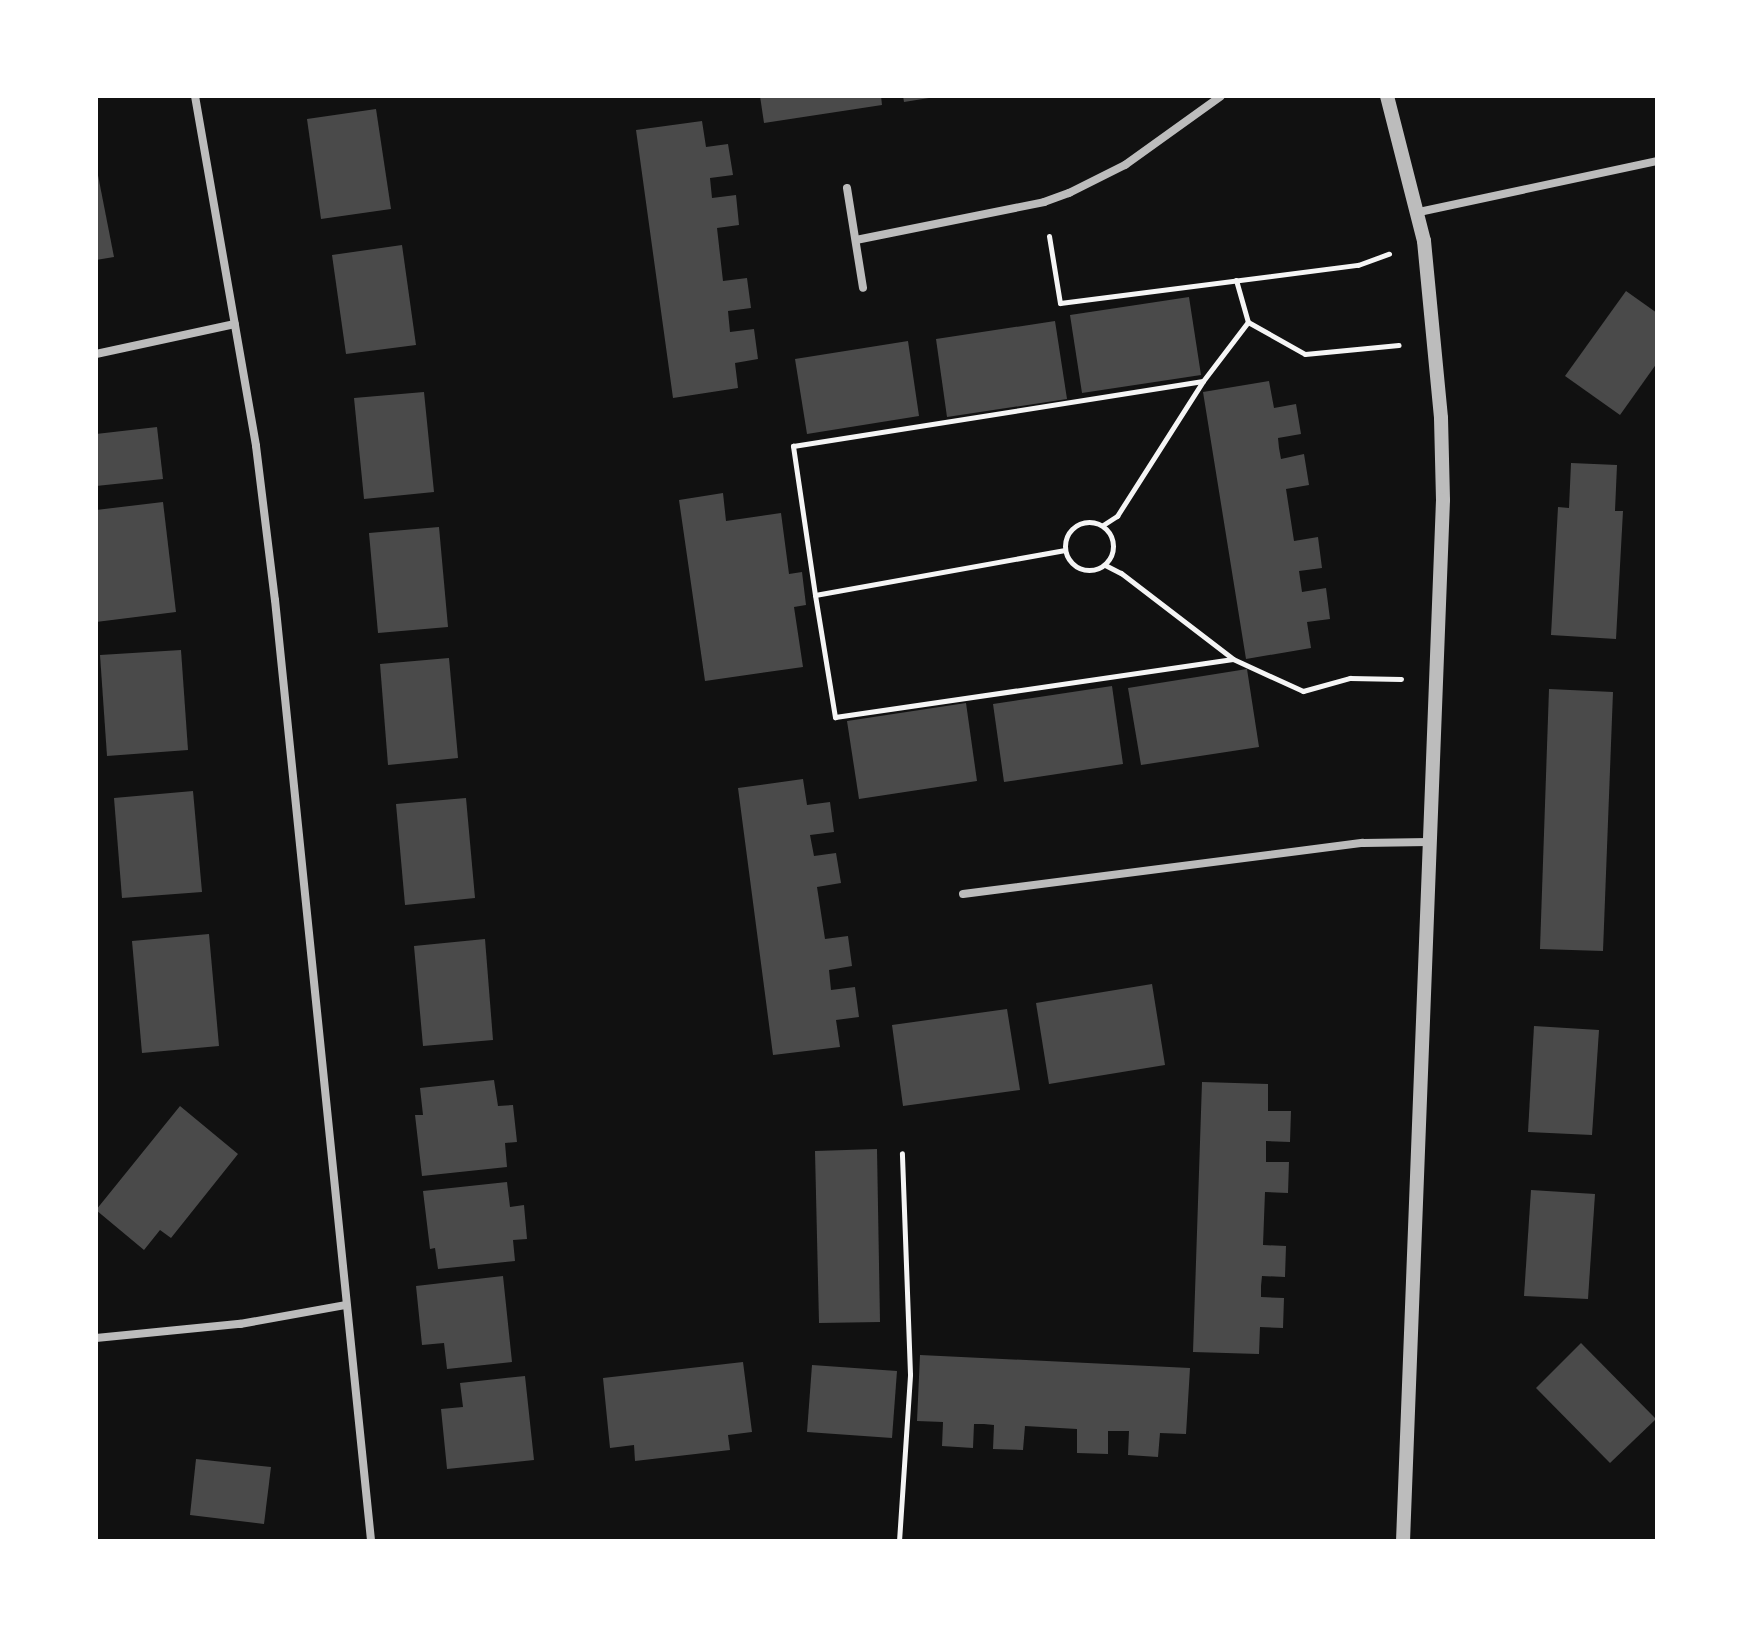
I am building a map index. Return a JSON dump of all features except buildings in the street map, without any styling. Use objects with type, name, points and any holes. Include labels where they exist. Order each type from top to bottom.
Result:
[{"type":"street","points":[[195,96],[256,446],[275,600],[371,1541]]},
{"type":"street","points":[[856,240],[1044,202],[1125,165],[1221,96]]},
{"type":"street","points":[[1387,96],[1424,241],[1434,342],[1443,500],[1403,1541]]},
{"type":"street","points":[[1419,212],[1657,161]]},
{"type":"street","points":[[847,188],[863,288]]},
{"type":"street","points":[[96,354],[235,324]]},
{"type":"street","points":[[963,894],[1363,843],[1429,842]]},
{"type":"street","points":[[96,1338],[240,1324],[346,1305]]},
{"type":"path","points":[[1044,202],[1060,303],[1358,265],[1424,241]]},
{"type":"path","points":[[1236,280],[1248,322],[1305,354],[1434,342]]},
{"type":"path","points":[[1103,525],[1117,516],[1203,381],[1248,322]]},
{"type":"path","points":[[1203,381],[793,446],[835,717],[1233,659]]},
{"type":"path","points":[[1092,521],[1103,525],[1114,544],[1112,556],[1105,565],[1093,570],[1080,569],[1065,550],[1066,538],[1081,523],[1092,521]]},
{"type":"path","points":[[815,595],[1065,550]]},
{"type":"path","points":[[1105,565],[1145,590],[1233,659],[1303,691],[1350,678],[1438,679]]},
{"type":"path","points":[[899,1541],[910,1374],[902,1153]]}]
